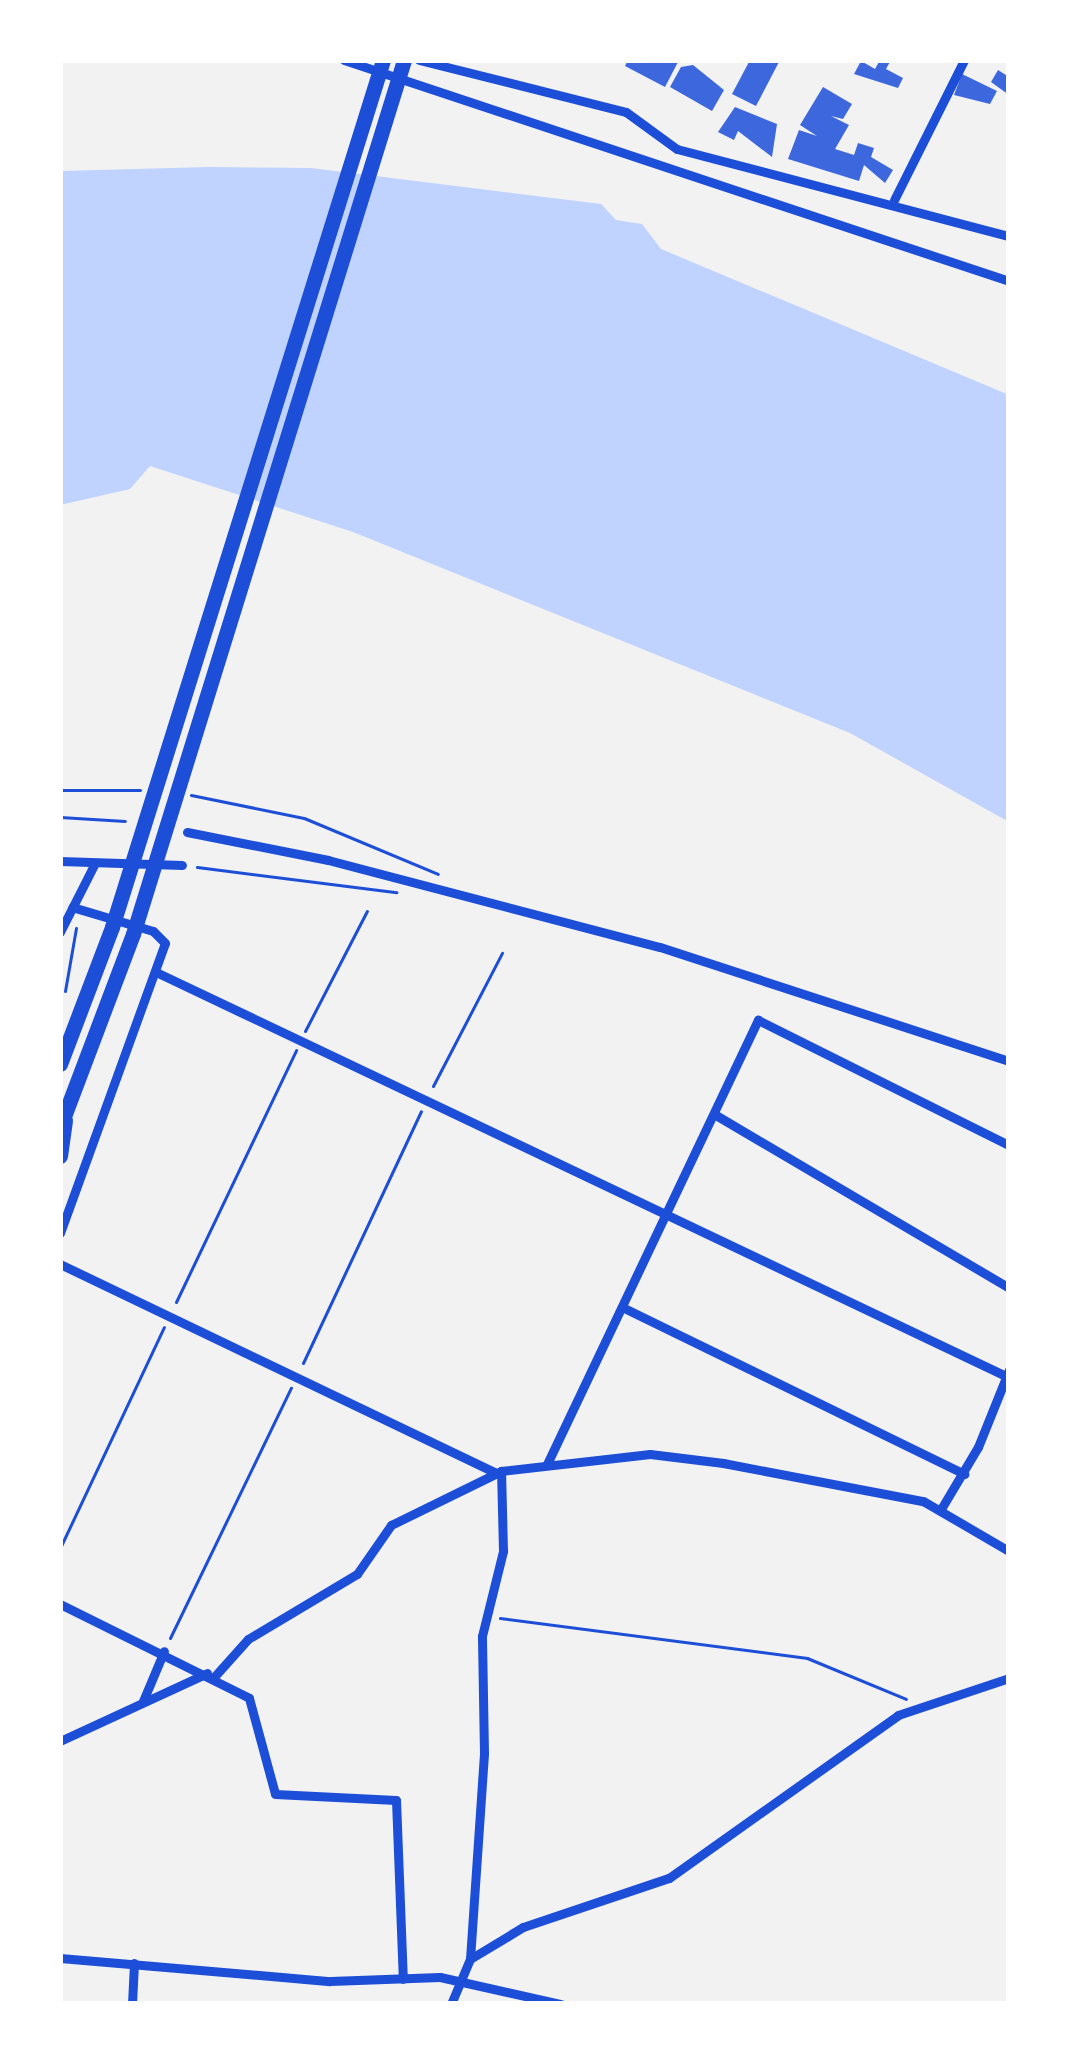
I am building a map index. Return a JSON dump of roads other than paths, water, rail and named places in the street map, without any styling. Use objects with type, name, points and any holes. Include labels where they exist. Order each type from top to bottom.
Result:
[{"type":"highway","points":[[60,1064],[112,927],[379,60]]},
{"type":"highway","points":[[60,1156],[63,1119],[134,934],[405,60]]},
{"type":"highway","points":[[60,1034],[90,987]]},
{"type":"street","points":[[344,60],[1009,281]]},
{"type":"street","points":[[419,60],[626,112],[677,148],[895,200],[1009,236]]},
{"type":"street","points":[[895,200],[964,60]]},
{"type":"street","points":[[187,832],[464,893],[1009,1060]]},
{"type":"street","points":[[60,861],[182,865]]},
{"type":"street","points":[[61,928],[94,863]]},
{"type":"street","points":[[60,1233],[165,944],[153,931],[72,907]]},
{"type":"street","points":[[158,973],[1008,1373],[964,1474],[941,1509]]},
{"type":"street","points":[[547,1464],[758,1020],[1009,1145]]},
{"type":"street","points":[[714,1114],[1009,1288]]},
{"type":"street","points":[[60,1264],[499,1472]]},
{"type":"street","points":[[622,1307],[964,1474]]},
{"type":"street","points":[[60,1741],[210,1675],[248,1639],[357,1574],[392,1525],[499,1472],[650,1454],[941,1509],[960,1528],[1009,1551]]},
{"type":"street","points":[[470,1959],[486,1617],[503,1551],[499,1472]]},
{"type":"street","points":[[60,1604],[210,1675],[255,1707],[274,1794],[396,1799],[403,1979]]},
{"type":"street","points":[[143,1702],[164,1651]]},
{"type":"street","points":[[451,2004],[457,1979],[470,1959],[558,1911],[668,1878],[917,1704],[1009,1678]]},
{"type":"street","points":[[60,1958],[330,1982],[457,1979],[561,2004]]},
{"type":"street","points":[[132,2004],[134,1963]]},
{"type":"water","points":[[311,168],[601,204],[616,220],[642,224],[661,249],[1009,395],[1009,822],[850,733],[353,532],[150,466],[130,489],[60,505],[60,171]]}]
